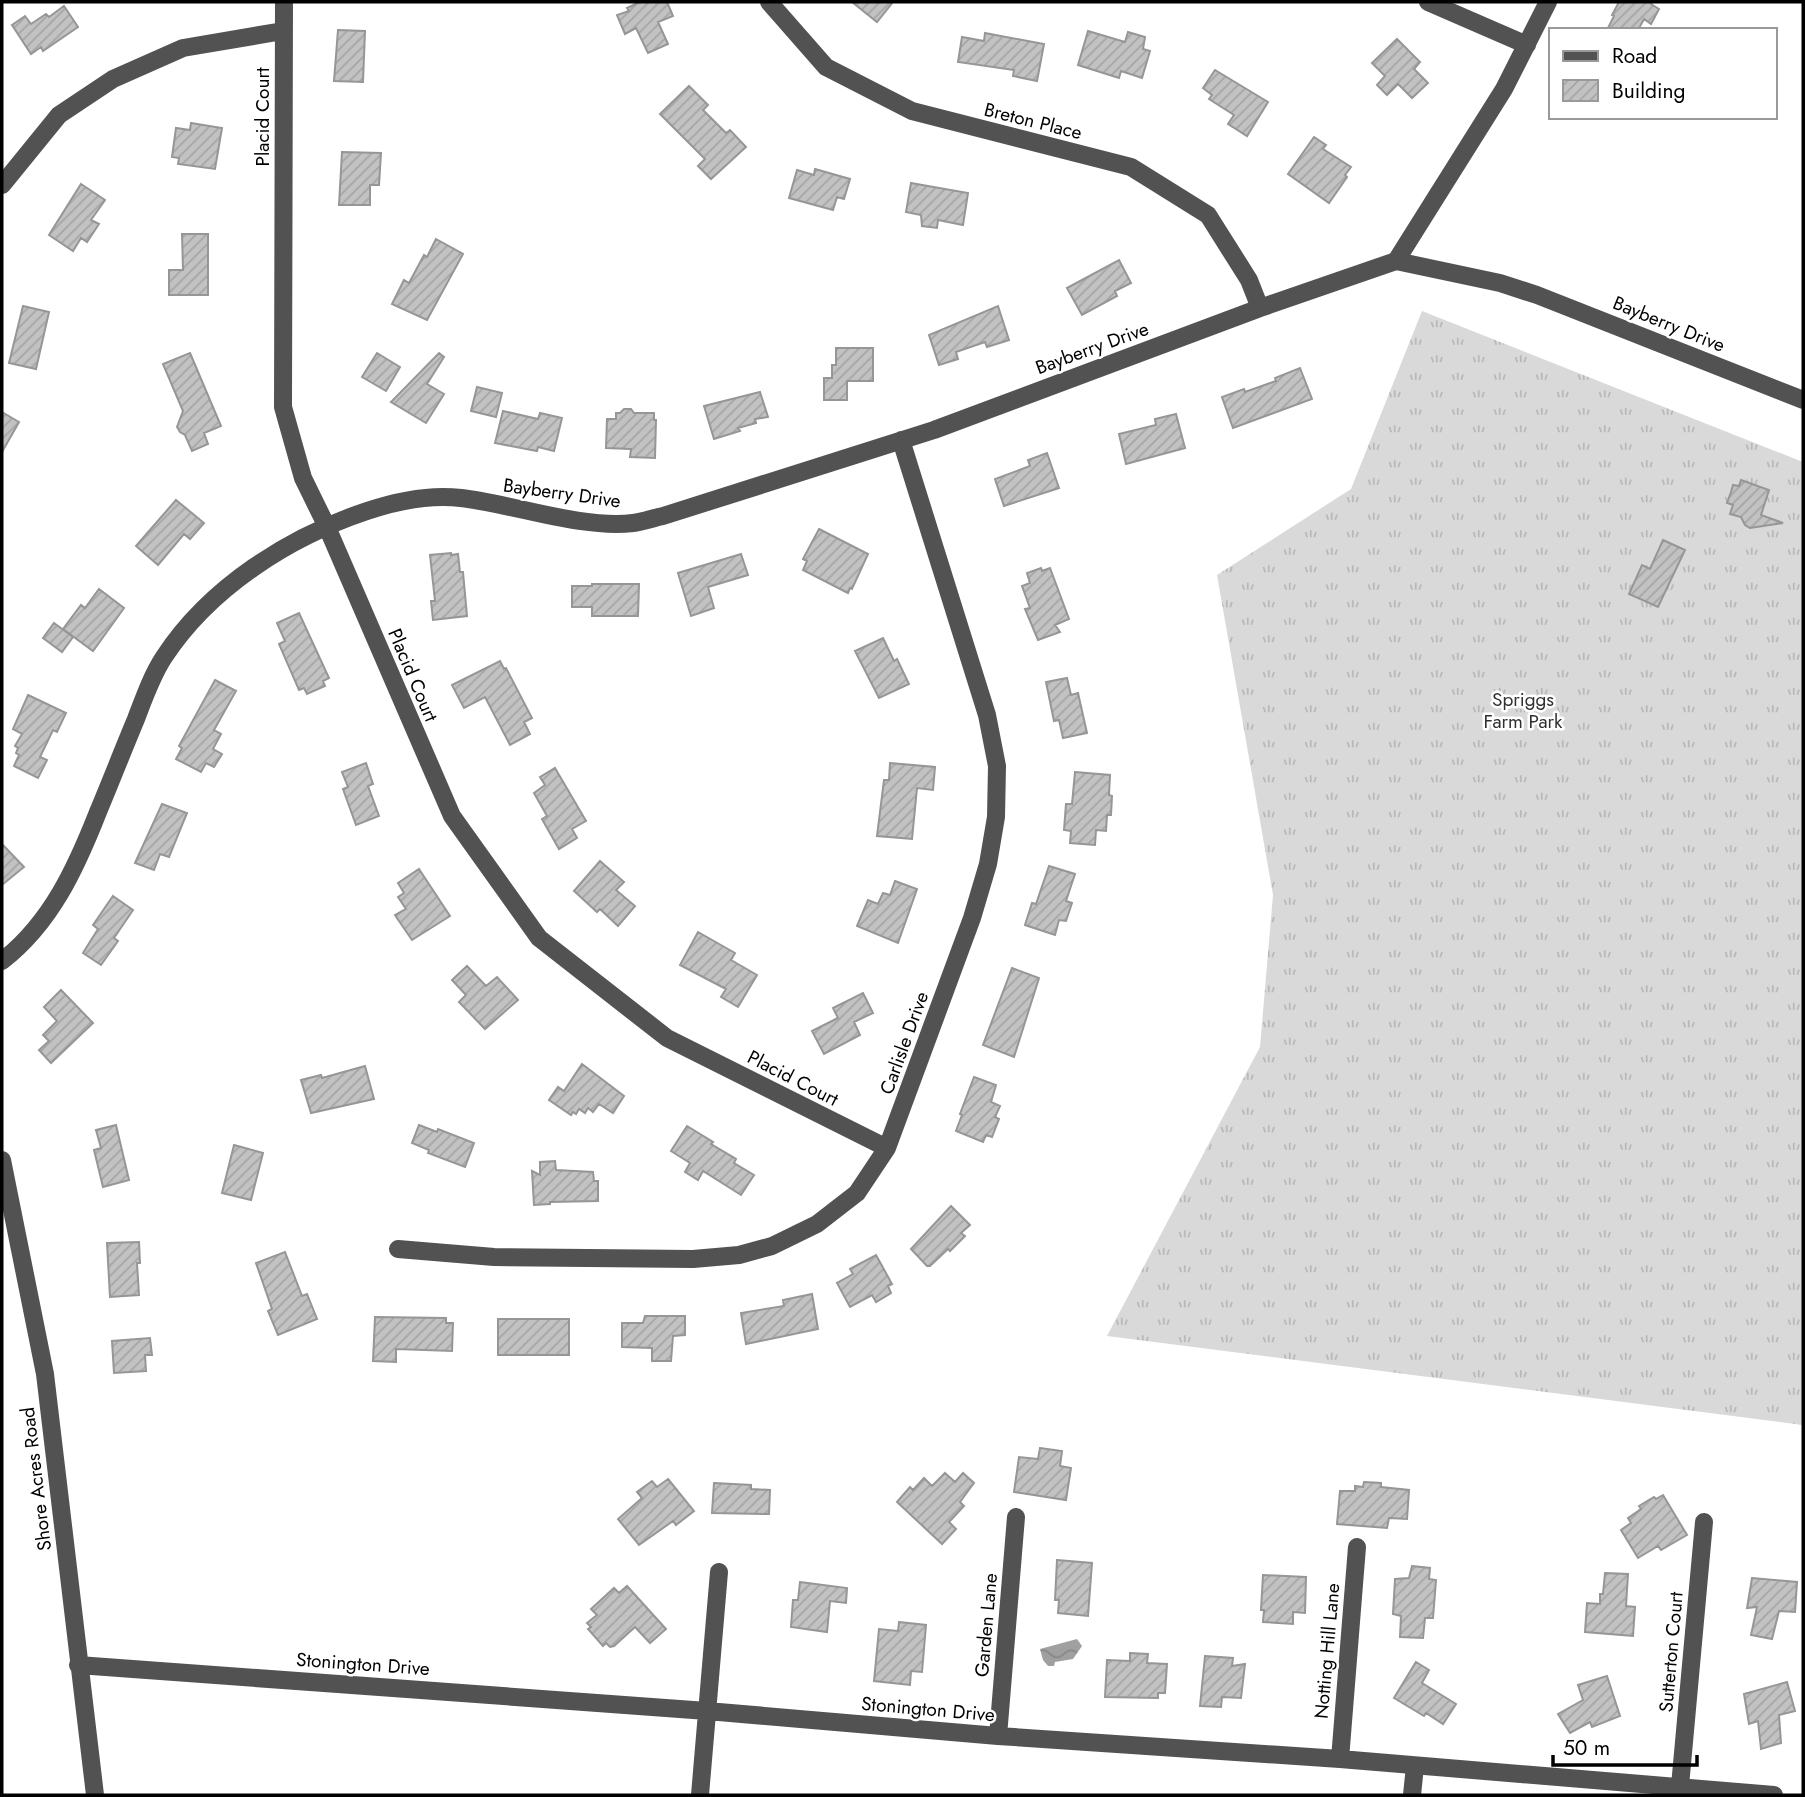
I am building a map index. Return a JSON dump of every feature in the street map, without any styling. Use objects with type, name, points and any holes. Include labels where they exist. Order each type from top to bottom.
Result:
[{"type":"street","name":"Placid Court","points":[[284,2],[283,407],[303,478],[327,527],[452,817],[539,938],[667,1038],[887,1148]]},
{"type":"street","name":"Breton Place","points":[[769,2],[826,67],[912,111],[1131,167],[1208,215],[1250,280],[1260,308]]},
{"type":"street","points":[[1428,2],[1527,45]]},
{"type":"street","points":[[1396,261],[1504,89],[1548,2]]},
{"type":"street","points":[[2,185],[59,114],[113,79],[183,48],[283,31]]},
{"type":"street","name":"Bayberry Drive","points":[[2,961],[40,923],[65,888],[147,691],[163,659],[188,624],[251,570],[327,527],[367,511],[405,500],[436,496],[601,524],[633,523],[901,440],[1396,261],[1500,283],[1525,291],[1803,400]]},
{"type":"street","name":"Carlisle Drive","points":[[398,1249],[494,1257],[693,1259],[739,1255],[772,1246],[817,1224],[857,1193],[887,1148],[972,918],[982,886],[996,817],[997,766],[987,715],[901,440]]},
{"type":"street","name":"Shore Acres Road","points":[[2,1160],[45,1374],[95,1795]]},
{"type":"street","name":"Garden Lane","points":[[998,1736],[1016,1517]]},
{"type":"street","name":"Sutterton Court","points":[[1680,1786],[1704,1522]]},
{"type":"street","name":"Notting Hill Lane","points":[[1340,1759],[1357,1546]]},
{"type":"street","points":[[700,1795],[719,1572]]},
{"type":"street","name":"Stonington Drive","points":[[78,1665],[706,1711],[998,1736],[1340,1759],[1774,1795]]},
{"type":"street","points":[[1412,1795],[1415,1766]]},
{"type":"green space","name":"Spriggs Farm Park","points":[[1422,311],[1803,462],[1803,1425],[1107,1336],[1260,1047],[1273,895],[1217,575],[1351,489]]},
{"type":"water","points":[[1077,1639],[1082,1646],[1073,1659],[1055,1662],[1054,1666],[1048,1666],[1043,1660],[1040,1649]]},
{"type":"building","points":[[640,2],[667,2],[673,16],[658,22],[668,44],[648,53],[636,28],[625,34],[617,15],[629,11],[627,8]]},
{"type":"building","points":[[852,2],[893,2],[877,22]]},
{"type":"building","points":[[1619,2],[1652,2],[1651,4],[1659,9],[1651,24],[1644,19],[1639,28],[1608,28],[1614,16],[1612,15]]},
{"type":"building","points":[[64,6],[78,27],[43,51],[41,47],[31,54],[12,25],[25,16],[31,24],[46,14],[49,17]]},
{"type":"building","points":[[338,30],[365,31],[363,82],[334,81]]},
{"type":"building","points":[[1088,31],[1125,42],[1128,32],[1145,37],[1143,49],[1150,51],[1142,78],[1121,71],[1119,78],[1078,65]]},
{"type":"building","points":[[985,33],[1044,44],[1037,81],[1013,76],[1014,70],[958,62],[962,37],[984,41]]},
{"type":"building","points":[[1397,39],[1420,62],[1414,69],[1428,83],[1412,98],[1398,84],[1387,95],[1377,85],[1385,76],[1372,63]]},
{"type":"building","points":[[1215,70],[1268,102],[1247,136],[1228,124],[1234,115],[1209,99],[1212,95],[1203,88]]},
{"type":"building","points":[[689,86],[708,105],[703,110],[726,133],[730,130],[746,147],[711,179],[698,166],[705,159],[660,114]]},
{"type":"building","points":[[191,123],[222,128],[215,169],[178,164],[179,158],[172,157],[176,128],[190,130]]},
{"type":"building","points":[[1314,137],[1326,145],[1323,149],[1351,167],[1329,203],[1288,174]]},
{"type":"building","points":[[342,152],[381,153],[379,185],[370,185],[370,205],[339,205]]},
{"type":"building","points":[[815,169],[850,179],[844,199],[837,197],[833,210],[789,198],[797,170],[814,175]]},
{"type":"building","points":[[911,183],[968,193],[963,225],[938,220],[937,228],[922,226],[921,215],[906,212]]},
{"type":"building","points":[[81,184],[105,200],[91,220],[99,224],[87,242],[81,238],[73,251],[49,235]]},
{"type":"building","points":[[182,234],[208,234],[208,295],[169,295],[169,270],[183,270]]},
{"type":"building","points":[[436,239],[463,254],[427,320],[392,304],[404,280],[409,283]]},
{"type":"building","points":[[1119,260],[1131,283],[1115,291],[1117,296],[1082,315],[1067,288]]},
{"type":"building","points":[[23,306],[49,312],[36,369],[9,363]]},
{"type":"building","points":[[998,306],[1009,340],[987,347],[985,342],[956,352],[958,359],[939,365],[929,335]]},
{"type":"building","points":[[836,348],[873,348],[873,381],[847,381],[847,400],[824,400],[824,378],[832,378],[832,365],[836,365]]},
{"type":"building","points":[[190,353],[221,426],[204,433],[208,444],[192,451],[185,435],[177,427],[183,411],[163,364]]},
{"type":"building","points":[[377,353],[400,367],[386,391],[362,377]]},
{"type":"building","points":[[439,353],[444,357],[427,384],[444,394],[426,423],[391,402]]},
{"type":"building","points":[[1300,368],[1312,399],[1233,428],[1222,397],[1276,381],[1275,378]]},
{"type":"building","points":[[477,387],[502,393],[496,417],[471,411]]},
{"type":"building","points":[[760,392],[768,417],[755,419],[756,423],[738,428],[740,431],[714,439],[704,406]]},
{"type":"building","points":[[631,409],[634,413],[654,413],[655,458],[630,457],[631,449],[606,448],[607,419],[616,419],[616,413]]},
{"type":"building","points":[[503,411],[538,419],[540,413],[562,418],[554,451],[538,447],[537,451],[495,443]]},
{"type":"building","points":[[2,412],[19,422],[2,452]]},
{"type":"building","points":[[1176,414],[1185,448],[1126,464],[1119,434],[1156,425],[1155,419]]},
{"type":"building","points":[[1047,453],[1059,488],[1004,506],[995,479],[1030,466],[1028,460]]},
{"type":"building","points":[[1741,480],[1769,490],[1761,515],[1783,523],[1750,528],[1741,517],[1730,514],[1733,505],[1727,503],[1733,485],[1739,486]]},
{"type":"building","points":[[176,500],[204,523],[190,539],[184,534],[158,565],[136,546]]},
{"type":"building","points":[[819,529],[868,554],[848,593],[803,570],[807,561],[803,559]]},
{"type":"building","points":[[1663,540],[1685,550],[1658,607],[1629,594],[1642,565],[1650,569]]},
{"type":"building","points":[[458,554],[460,572],[463,572],[467,616],[433,620],[431,601],[435,601],[430,555]]},
{"type":"building","points":[[741,554],[748,575],[708,587],[714,608],[691,616],[678,573]]},
{"type":"building","points":[[1041,568],[1042,571],[1050,568],[1069,619],[1055,625],[1060,632],[1038,640],[1025,609],[1030,608],[1022,586],[1030,583],[1027,573]]},
{"type":"building","points":[[639,584],[638,616],[592,616],[592,607],[572,607],[572,586]]},
{"type":"building","points":[[99,589],[124,608],[93,651],[63,629],[81,605],[85,608]]},
{"type":"building","points":[[299,613],[329,678],[323,681],[325,686],[307,694],[304,688],[299,690],[279,644],[285,641],[277,623]]},
{"type":"building","points":[[54,623],[73,637],[62,652],[43,638]]},
{"type":"building","points":[[883,638],[909,684],[879,698],[855,651]]},
{"type":"building","points":[[500,661],[532,718],[524,722],[530,734],[510,745],[485,697],[464,708],[452,685]]},
{"type":"building","points":[[1067,678],[1071,695],[1078,693],[1087,733],[1063,738],[1059,720],[1054,721],[1046,682]]},
{"type":"building","points":[[215,680],[236,691],[214,730],[221,734],[213,749],[222,754],[214,767],[206,763],[201,772],[176,759],[182,748],[179,746]]},
{"type":"building","points":[[28,695],[66,713],[57,732],[53,730],[40,757],[47,760],[38,778],[14,766],[19,755],[15,746],[22,734],[13,729]]},
{"type":"building","points":[[366,763],[373,784],[368,786],[379,816],[356,825],[343,789],[348,787],[342,772]]},
{"type":"building","points":[[890,763],[935,767],[933,790],[917,788],[912,839],[877,836],[884,780],[889,780]]},
{"type":"building","points":[[555,768],[586,821],[572,829],[577,838],[559,849],[542,819],[547,816],[534,793],[545,785],[540,777]]},
{"type":"building","points":[[1075,772],[1110,775],[1111,815],[1107,815],[1106,831],[1096,830],[1095,845],[1070,843],[1071,831],[1064,830],[1066,804],[1072,804]]},
{"type":"building","points":[[162,804],[187,813],[169,857],[160,854],[154,870],[135,863]]},
{"type":"building","points":[[2,844],[24,867],[2,885]]},
{"type":"building","points":[[600,861],[624,882],[616,890],[635,906],[618,926],[600,909],[597,912],[574,891]]},
{"type":"building","points":[[1049,866],[1075,874],[1066,901],[1072,903],[1066,921],[1059,920],[1055,935],[1025,925],[1032,903],[1036,904]]},
{"type":"building","points":[[419,869],[450,916],[412,940],[395,915],[406,909],[398,897],[404,893],[398,883]]},
{"type":"building","points":[[895,881],[917,889],[898,943],[857,926],[868,900],[878,904],[883,893],[890,895]]},
{"type":"building","points":[[113,896],[133,910],[114,938],[118,941],[101,965],[83,953],[98,929],[93,925]]},
{"type":"building","points":[[698,932],[735,953],[731,960],[757,975],[738,1007],[721,997],[726,989],[680,965]]},
{"type":"building","points":[[467,966],[486,986],[497,977],[518,1000],[485,1029],[459,1002],[466,995],[452,980]]},
{"type":"building","points":[[1012,968],[1039,978],[1014,1057],[983,1045]]},
{"type":"building","points":[[61,990],[93,1023],[51,1063],[39,1050],[49,1041],[43,1035],[57,1021],[44,1007]]},
{"type":"building","points":[[863,993],[873,1013],[854,1022],[860,1035],[824,1054],[812,1031],[838,1018],[833,1008]]},
{"type":"building","points":[[582,1064],[624,1096],[613,1113],[599,1104],[593,1112],[588,1108],[585,1113],[579,1109],[576,1114],[573,1112],[571,1115],[549,1100],[558,1087],[564,1091]]},
{"type":"building","points":[[365,1066],[374,1099],[311,1113],[301,1080],[321,1075],[322,1078]]},
{"type":"building","points":[[974,1077],[996,1085],[991,1102],[1000,1106],[995,1117],[999,1119],[992,1137],[986,1135],[983,1142],[956,1131]]},
{"type":"building","points":[[116,1125],[129,1180],[103,1187],[94,1150],[101,1148],[96,1130]]},
{"type":"building","points":[[419,1125],[437,1132],[438,1129],[474,1143],[465,1167],[428,1153],[429,1150],[412,1143]]},
{"type":"building","points":[[687,1126],[713,1142],[711,1144],[736,1159],[734,1163],[754,1175],[741,1195],[703,1171],[698,1180],[685,1172],[690,1163],[671,1151]]},
{"type":"building","points":[[234,1145],[263,1153],[251,1200],[222,1193]]},
{"type":"building","points":[[555,1161],[556,1170],[593,1172],[594,1181],[598,1181],[598,1201],[534,1205],[532,1171],[540,1175],[540,1162]]},
{"type":"building","points":[[951,1206],[970,1225],[961,1233],[965,1236],[950,1251],[948,1249],[927,1266],[911,1249]]},
{"type":"building","points":[[139,1242],[139,1295],[110,1297],[107,1243]]},
{"type":"building","points":[[285,1252],[302,1296],[307,1294],[317,1319],[278,1335],[268,1311],[272,1309],[256,1263]]},
{"type":"building","points":[[876,1255],[892,1284],[888,1286],[891,1293],[876,1302],[872,1295],[850,1307],[837,1283],[853,1274],[850,1269]]},
{"type":"building","points":[[812,1294],[818,1329],[746,1344],[741,1313],[784,1306],[783,1300]]},
{"type":"building","points":[[645,1316],[685,1316],[685,1335],[673,1336],[671,1361],[652,1361],[652,1348],[622,1347],[622,1323],[643,1323]]},
{"type":"building","points":[[375,1317],[446,1318],[446,1323],[453,1323],[452,1351],[396,1349],[396,1362],[373,1361]]},
{"type":"building","points":[[498,1319],[569,1319],[569,1355],[498,1355]]},
{"type":"building","points":[[150,1338],[152,1355],[145,1355],[146,1371],[114,1373],[112,1341]]},
{"type":"building","points":[[1040,1448],[1062,1451],[1060,1466],[1071,1468],[1066,1500],[1014,1492],[1019,1457],[1038,1459]]},
{"type":"building","points":[[945,1473],[955,1482],[963,1473],[974,1483],[960,1502],[964,1506],[949,1522],[956,1529],[942,1544],[897,1502],[910,1487],[913,1490],[924,1478],[932,1486]]},
{"type":"building","points":[[668,1479],[694,1511],[676,1525],[673,1521],[639,1545],[618,1519],[642,1498],[637,1492],[652,1481],[657,1487]]},
{"type":"building","points":[[1364,1482],[1409,1490],[1407,1519],[1389,1518],[1387,1528],[1337,1524],[1340,1491],[1355,1491],[1355,1486],[1363,1487]]},
{"type":"building","points":[[714,1483],[751,1485],[751,1489],[770,1490],[769,1514],[712,1513]]},
{"type":"building","points":[[1663,1495],[1687,1535],[1661,1550],[1658,1546],[1638,1558],[1621,1530],[1631,1523],[1628,1518],[1641,1509],[1639,1506]]},
{"type":"building","points":[[1057,1560],[1092,1563],[1088,1616],[1058,1613],[1059,1600],[1055,1600]]},
{"type":"building","points":[[1412,1566],[1430,1568],[1429,1579],[1436,1580],[1433,1618],[1425,1618],[1423,1638],[1400,1637],[1401,1616],[1393,1614],[1395,1579],[1409,1578]]},
{"type":"building","points":[[1605,1573],[1628,1574],[1626,1606],[1635,1607],[1633,1636],[1585,1632],[1587,1603],[1600,1604]]},
{"type":"building","points":[[1263,1575],[1306,1577],[1305,1613],[1293,1612],[1293,1624],[1263,1622]]},
{"type":"building","points":[[1752,1578],[1797,1582],[1795,1612],[1779,1611],[1772,1639],[1751,1635],[1757,1607],[1747,1608]]},
{"type":"building","points":[[800,1582],[847,1588],[846,1603],[830,1601],[827,1632],[791,1627],[793,1600],[798,1600]]},
{"type":"building","points":[[627,1586],[666,1629],[650,1643],[635,1627],[614,1646],[610,1647],[606,1643],[603,1646],[588,1629],[591,1627],[587,1623],[597,1615],[591,1609],[614,1588],[619,1593]]},
{"type":"building","points":[[899,1622],[926,1625],[922,1672],[911,1671],[910,1685],[874,1681],[879,1629],[898,1631]]},
{"type":"building","points":[[1130,1653],[1148,1654],[1147,1663],[1167,1664],[1165,1693],[1158,1693],[1158,1698],[1105,1697],[1107,1660],[1130,1661]]},
{"type":"building","points":[[1205,1656],[1233,1658],[1232,1666],[1245,1664],[1241,1698],[1222,1697],[1221,1707],[1200,1706]]},
{"type":"building","points":[[1416,1662],[1429,1670],[1422,1683],[1456,1704],[1443,1724],[1394,1698]]},
{"type":"building","points":[[1607,1676],[1620,1716],[1592,1727],[1590,1722],[1570,1733],[1558,1714],[1583,1700],[1578,1685]]},
{"type":"building","points":[[1787,1682],[1795,1711],[1779,1715],[1781,1743],[1761,1749],[1758,1721],[1749,1724],[1744,1694]]}]
